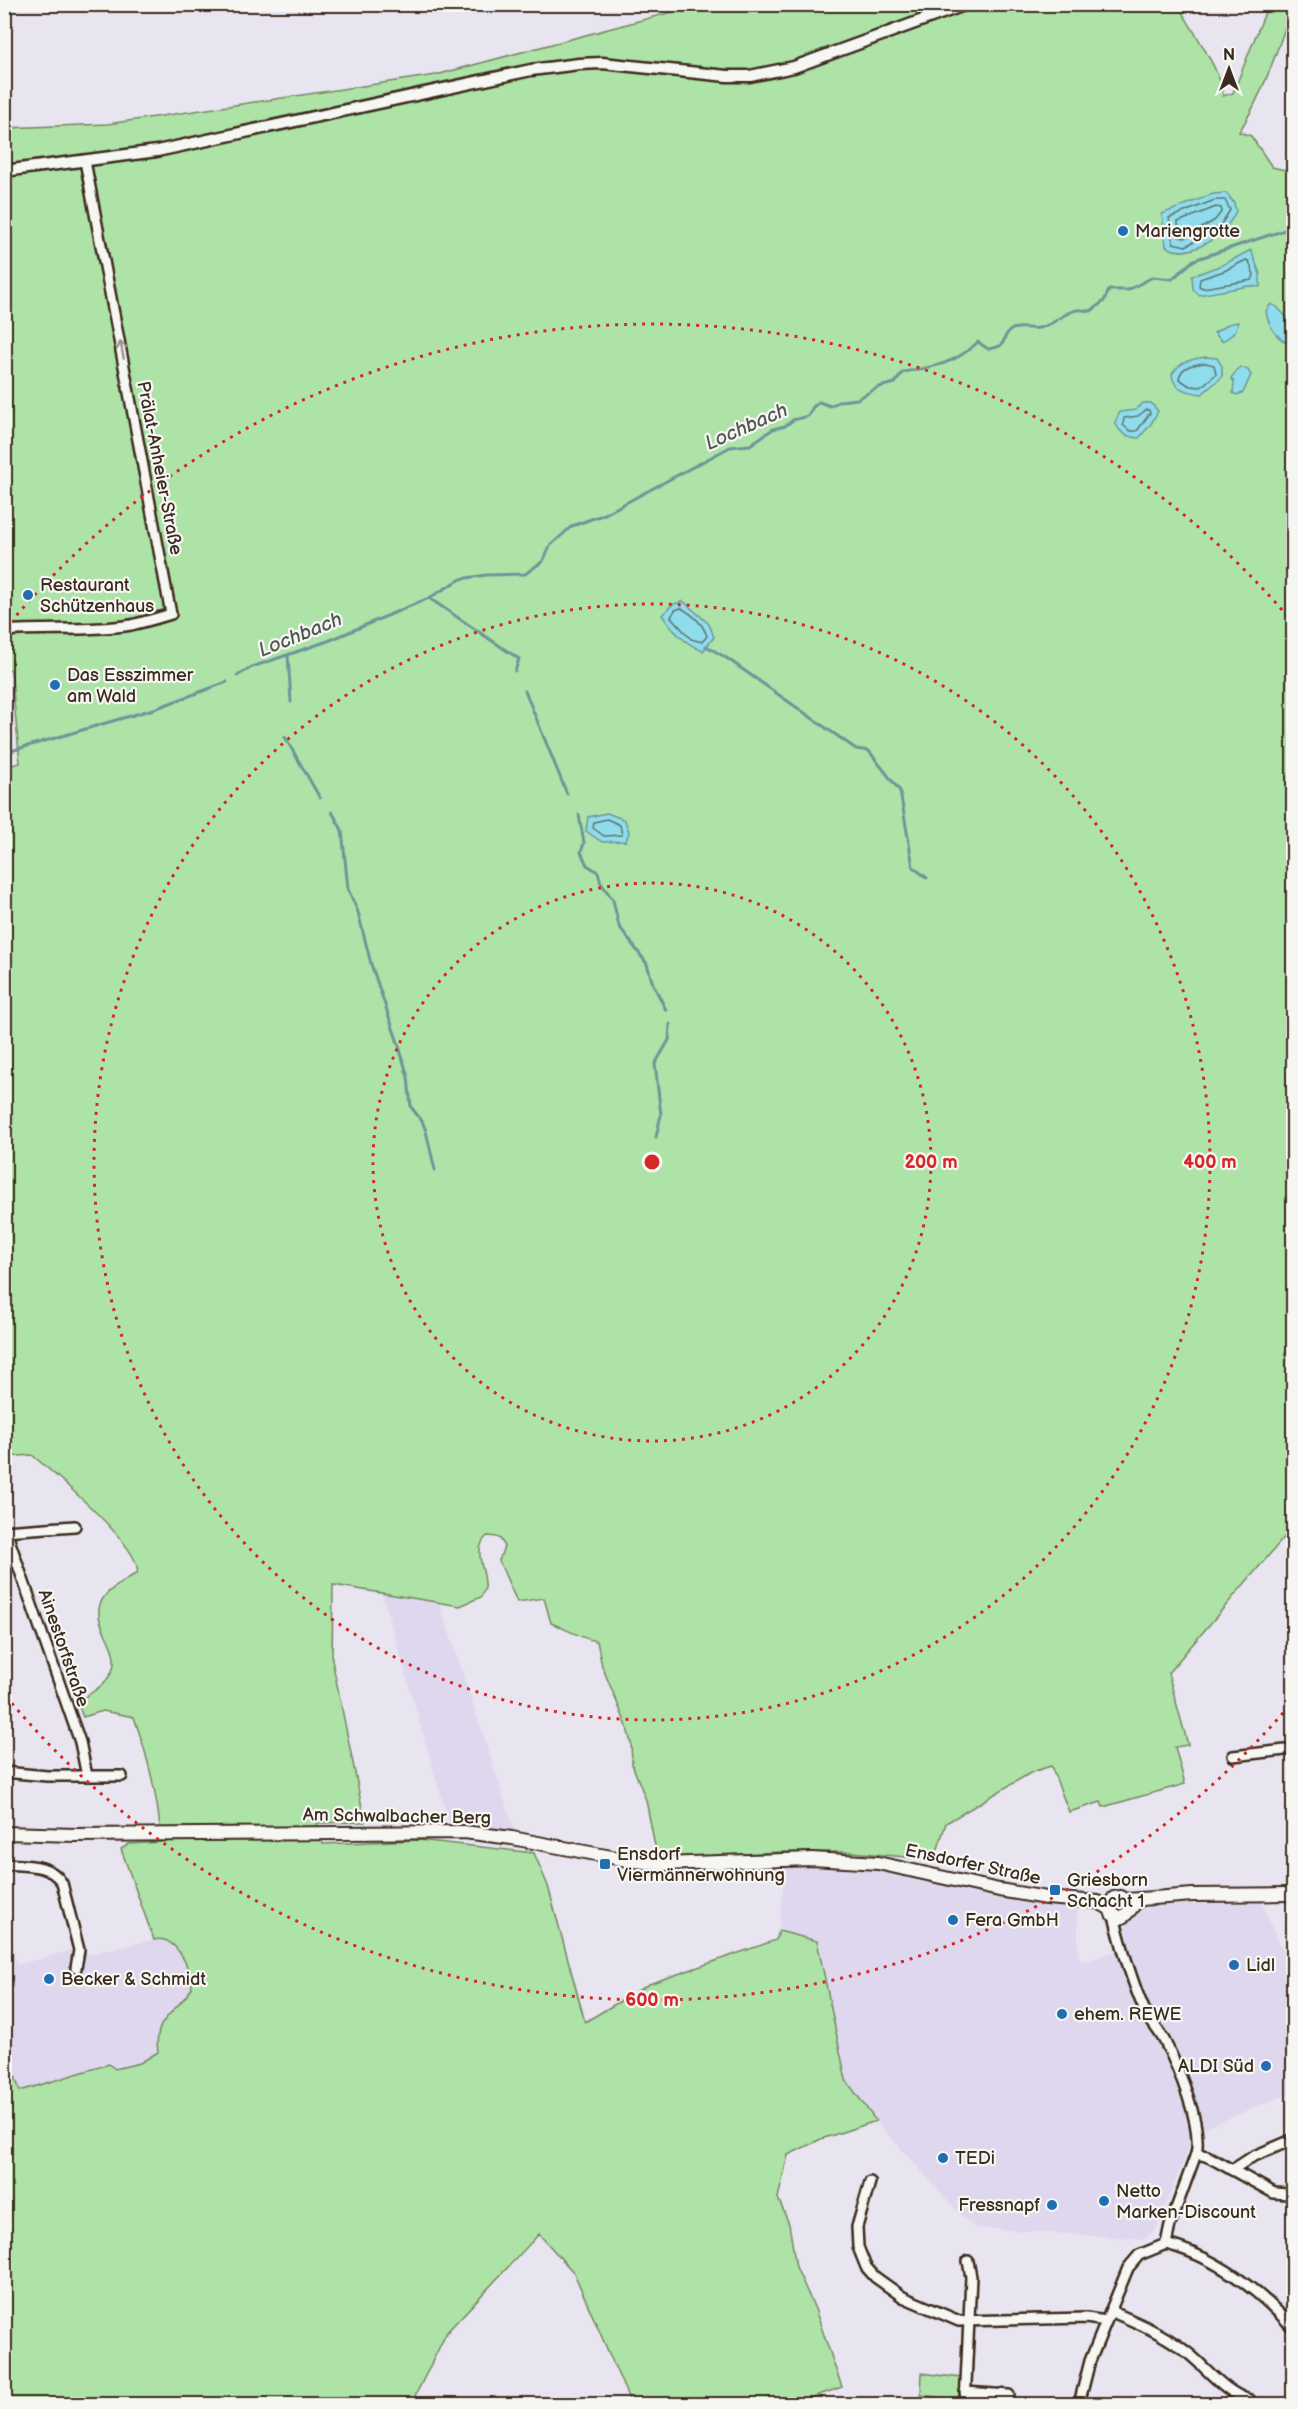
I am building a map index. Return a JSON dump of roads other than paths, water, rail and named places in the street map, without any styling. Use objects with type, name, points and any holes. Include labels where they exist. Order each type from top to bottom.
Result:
[{"type":"main road","name":"Am Schwalbacher Berg","points":[[4,1833],[76,1835],[464,1832],[661,1864],[812,1859],[858,1861]]},
{"type":"main road","name":"Ensdorfer Straße","points":[[858,1861],[900,1866],[999,1890],[1046,1898],[1080,1900],[1120,1908]]},
{"type":"main road","points":[[1120,1908],[1145,1898],[1293,1894]]},
{"type":"street","points":[[4,171],[157,151],[531,70],[579,64],[623,64],[727,76],[774,72],[967,4]]},
{"type":"street","name":"Prälat-Anheier-Straße","points":[[4,631],[40,628],[68,630],[130,625],[171,614],[86,161]]},
{"type":"street","points":[[5,1531],[75,1526]]},
{"type":"street","name":"Ainestorfstraße","points":[[5,1531],[80,1742],[87,1776]]},
{"type":"street","points":[[1233,1756],[1293,1749]]},
{"type":"street","points":[[4,1772],[47,1776],[122,1776]]},
{"type":"street","points":[[4,1864],[42,1867],[57,1875],[62,1883],[79,1950],[76,1968]]},
{"type":"street","points":[[1120,1908],[1123,1950],[1145,2012],[1168,2048],[1193,2113],[1198,2144],[1170,2225],[1166,2244]]},
{"type":"street","points":[[1232,2170],[1252,2157],[1293,2139]]},
{"type":"street","points":[[1196,2154],[1207,2156],[1274,2193],[1288,2194]]},
{"type":"street","points":[[870,2182],[857,2227],[858,2247],[866,2267],[881,2282],[903,2297],[949,2318],[970,2322],[1086,2318],[1106,2321]]},
{"type":"street","points":[[1079,2404],[1090,2361],[1124,2277],[1134,2260],[1149,2249],[1166,2244],[1201,2256],[1239,2279],[1268,2303],[1293,2329]]},
{"type":"street","points":[[964,2404],[970,2322],[971,2277],[968,2260]]},
{"type":"street","points":[[1110,2311],[1162,2335],[1203,2364],[1235,2395],[1250,2400]]},
{"type":"street","points":[[965,2392],[1009,2395]]},
{"type":"water","points":[[1226,193],[1234,203],[1236,211],[1216,236],[1196,248],[1185,251],[1166,246],[1162,214],[1213,194]]},
{"type":"water","points":[[1251,250],[1260,274],[1260,287],[1249,286],[1199,295],[1193,289],[1192,276],[1222,265]]},
{"type":"water","points":[[1271,304],[1277,307],[1293,324],[1293,340],[1289,344],[1277,335],[1271,326],[1266,311]]},
{"type":"water","points":[[1238,322],[1233,334],[1222,341],[1214,333],[1228,324]]},
{"type":"water","points":[[1206,357],[1217,358],[1222,366],[1222,377],[1202,394],[1187,391],[1175,384],[1172,374],[1179,366],[1187,361]]},
{"type":"water","points":[[1240,367],[1248,370],[1251,375],[1243,393],[1237,395],[1233,393],[1234,382],[1231,378]]},
{"type":"water","points":[[1143,403],[1151,403],[1158,411],[1151,424],[1139,438],[1124,434],[1115,422],[1120,412],[1136,410]]},
{"type":"water","points":[[683,601],[709,624],[714,637],[703,651],[680,636],[662,615],[672,605]]},
{"type":"water","points":[[607,813],[625,820],[629,832],[626,841],[602,842],[586,831],[588,817]]},
{"type":"waterway","name":"Lochbach","points":[[237,676],[252,667],[328,641],[429,598],[461,579],[486,575],[525,574],[543,561],[550,546],[572,526],[605,514],[730,447],[750,445],[773,429],[808,416],[819,402],[830,406],[840,401],[857,399],[879,387],[895,383],[903,372],[952,360],[978,342],[988,349],[995,348],[1002,344],[1011,330],[1039,328],[1049,325],[1072,311],[1091,311],[1104,301],[1109,290],[1128,290],[1153,277],[1172,279],[1194,260],[1294,227]]},
{"type":"waterway","points":[[429,598],[519,659],[515,671]]},
{"type":"waterway","points":[[706,646],[856,749],[869,751],[900,791],[913,867],[927,878]]},
{"type":"waterway","points":[[288,655],[291,702]]},
{"type":"waterway","name":"Lochbach","points":[[4,753],[157,708],[227,682]]},
{"type":"waterway","points":[[525,691],[567,794]]},
{"type":"waterway","points":[[285,737],[320,798]]},
{"type":"waterway","points":[[332,812],[342,830],[348,889],[358,912],[371,964],[408,1077],[411,1107],[422,1121],[426,1131],[435,1170]]},
{"type":"waterway","points":[[579,815],[584,843],[581,852],[587,865],[598,872],[601,883],[613,900],[619,926],[647,964],[653,984],[666,1010]]},
{"type":"waterway","points":[[656,1137],[661,1115],[655,1064],[669,1040],[670,1024]]},
{"type":"place","name":"Mariengrotte","points":[[1123,231]]},
{"type":"place","name":"Restaurant Schützenhaus","points":[[28,595]]},
{"type":"place","name":"Das Esszimmer am Wald","points":[[55,685]]},
{"type":"place","name":"Ensdorf Viermännerwohnung","points":[[605,1864]]},
{"type":"place","name":"Griesborn Schacht 1","points":[[1055,1890]]},
{"type":"place","name":"Fera GmbH","points":[[953,1920]]},
{"type":"place","name":"Lidl","points":[[1234,1965]]},
{"type":"place","name":"Becker & Schmidt","points":[[49,1979]]},
{"type":"place","name":"ehem. REWE","points":[[1062,2014]]},
{"type":"place","name":"ALDI Süd","points":[[1266,2066]]},
{"type":"place","name":"TEDi","points":[[943,2158]]},
{"type":"place","name":"Netto Marken-Discount","points":[[1104,2201]]},
{"type":"place","name":"Fressnapf","points":[[1052,2205]]}]
